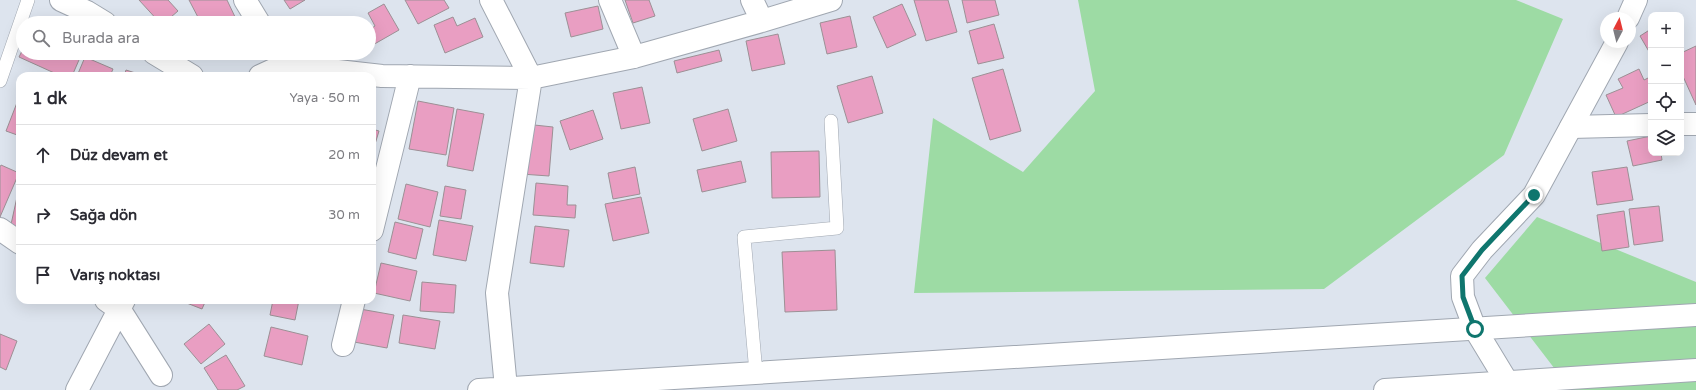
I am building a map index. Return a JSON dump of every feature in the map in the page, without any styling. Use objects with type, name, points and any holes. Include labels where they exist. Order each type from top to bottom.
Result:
[{"type":"street","points":[[61,0],[94,16]]},
{"type":"street","points":[[245,0],[255,16]]},
{"type":"street","points":[[491,0],[531,78],[497,293],[506,388]]},
{"type":"street","points":[[610,0],[634,57]]},
{"type":"street","points":[[752,0],[762,21]]},
{"type":"street","points":[[376,75],[531,78],[634,57],[831,0]]},
{"type":"street","points":[[1631,12],[1636,0]]},
{"type":"street","points":[[1510,387],[1475,329],[1463,297],[1462,276],[1482,250],[1534,195],[1614,48]]},
{"type":"street","points":[[166,60],[185,72]]},
{"type":"street","points":[[265,72],[280,60]]},
{"type":"street","points":[[287,60],[358,72]]},
{"type":"street","points":[[376,214],[410,76]]},
{"type":"street","points":[[1684,124],[1696,124]]},
{"type":"street","points":[[1571,127],[1648,125]]},
{"type":"street","points":[[0,229],[16,240]]},
{"type":"street","points":[[76,390],[117,304]]},
{"type":"street","points":[[118,304],[162,375]]},
{"type":"street","points":[[343,345],[353,304]]},
{"type":"street","points":[[479,390],[1696,315]]},
{"type":"street","points":[[1385,390],[1510,387],[1696,370]]},
{"type":"lane","points":[[22,16],[28,0]]},
{"type":"lane","points":[[0,81],[16,35]]},
{"type":"lane","points":[[756,373],[744,237],[837,228],[832,121]]},
{"type":"green space","points":[[1078,0],[1516,0],[1563,19],[1504,155],[1324,289],[914,293],[933,118],[1023,172],[1095,91]]},
{"type":"green space","points":[[1537,217],[1696,282],[1696,390],[1571,390],[1485,278]]},
{"type":"building","points":[[139,0],[168,0],[178,11],[172,16],[154,16]]},
{"type":"building","points":[[189,0],[227,0],[235,16],[197,16]]},
{"type":"building","points":[[284,0],[305,0],[290,9]]},
{"type":"building","points":[[405,0],[444,0],[449,8],[418,24]]},
{"type":"building","points":[[625,0],[649,0],[655,16],[633,23]]},
{"type":"building","points":[[914,0],[948,0],[957,32],[926,41]]},
{"type":"building","points":[[962,0],[995,0],[999,15],[967,23]]},
{"type":"building","points":[[384,4],[399,30],[376,43],[376,16],[370,16],[368,13]]},
{"type":"building","points":[[902,4],[916,35],[887,48],[873,17]]},
{"type":"building","points":[[598,6],[603,29],[571,37],[565,13]]},
{"type":"building","points":[[850,16],[857,47],[827,54],[820,23]]},
{"type":"building","points":[[453,17],[457,26],[475,18],[483,37],[445,53],[434,25]]},
{"type":"building","points":[[994,24],[1004,58],[978,64],[969,31]]},
{"type":"building","points":[[1648,31],[1648,50],[1640,36]]},
{"type":"building","points":[[778,34],[785,64],[752,71],[746,41]]},
{"type":"building","points":[[1696,46],[1696,105],[1684,79],[1684,52]]},
{"type":"building","points":[[719,50],[722,61],[677,73],[674,61]]},
{"type":"building","points":[[26,60],[79,60],[74,72],[52,72]]},
{"type":"building","points":[[84,60],[92,60],[113,69],[112,72],[79,72]]},
{"type":"building","points":[[1003,69],[1021,131],[990,140],[972,78]]},
{"type":"building","points":[[1639,69],[1644,80],[1648,78],[1648,102],[1616,117],[1606,95],[1623,88],[1618,79]]},
{"type":"building","points":[[872,76],[883,113],[848,123],[837,86]]},
{"type":"building","points":[[642,87],[650,123],[621,129],[613,93]]},
{"type":"building","points":[[418,101],[454,108],[446,155],[409,149]]},
{"type":"building","points":[[16,105],[16,135],[6,131]]},
{"type":"building","points":[[457,109],[484,114],[473,171],[447,166]]},
{"type":"building","points":[[728,109],[737,141],[702,151],[693,119]]},
{"type":"building","points":[[593,110],[603,139],[570,150],[560,121]]},
{"type":"building","points":[[525,124],[553,127],[549,176],[521,174]]},
{"type":"building","points":[[376,130],[379,131],[376,141]]},
{"type":"building","points":[[1648,137],[1648,156],[1661,156],[1662,160],[1633,166],[1627,141]]},
{"type":"building","points":[[819,151],[820,197],[772,198],[771,152]]},
{"type":"building","points":[[741,161],[746,182],[702,192],[697,170]]},
{"type":"building","points":[[1,165],[16,172],[16,180],[0,217]]},
{"type":"building","points":[[635,167],[640,194],[613,199],[608,173]]},
{"type":"building","points":[[1627,167],[1633,200],[1597,205],[1592,172]]},
{"type":"building","points":[[536,183],[568,186],[567,205],[576,205],[575,218],[533,215]]},
{"type":"building","points":[[406,184],[438,192],[430,227],[398,219]]},
{"type":"building","points":[[445,186],[466,190],[461,219],[440,216]]},
{"type":"building","points":[[641,197],[649,233],[613,241],[605,204]]},
{"type":"building","points":[[16,202],[16,230],[10,229]]},
{"type":"building","points":[[1659,206],[1663,241],[1634,245],[1629,209]]},
{"type":"building","points":[[1624,211],[1629,247],[1602,251],[1597,215]]},
{"type":"building","points":[[439,220],[473,226],[466,261],[433,255]]},
{"type":"building","points":[[395,222],[423,229],[416,259],[388,252]]},
{"type":"building","points":[[535,226],[569,230],[564,267],[530,263]]},
{"type":"building","points":[[835,250],[837,310],[785,312],[782,252]]},
{"type":"building","points":[[381,263],[417,271],[410,301],[376,293],[376,284]]},
{"type":"building","points":[[422,282],[456,285],[454,313],[420,311]]},
{"type":"building","points":[[189,304],[204,304],[202,309]]},
{"type":"building","points":[[272,304],[298,304],[295,320],[270,315]]},
{"type":"building","points":[[360,309],[394,315],[387,348],[354,342]]},
{"type":"building","points":[[403,315],[440,321],[435,349],[399,343]]},
{"type":"building","points":[[209,324],[225,344],[201,364],[184,344]]},
{"type":"building","points":[[271,327],[308,336],[302,365],[264,356]]},
{"type":"building","points":[[0,334],[17,341],[6,370],[0,367]]},
{"type":"building","points":[[226,355],[245,386],[237,390],[218,390],[204,368]]},
{"type":"route","points":[[1475,329],[1463,297],[1462,276],[1482,250],[1534,195]]}]
